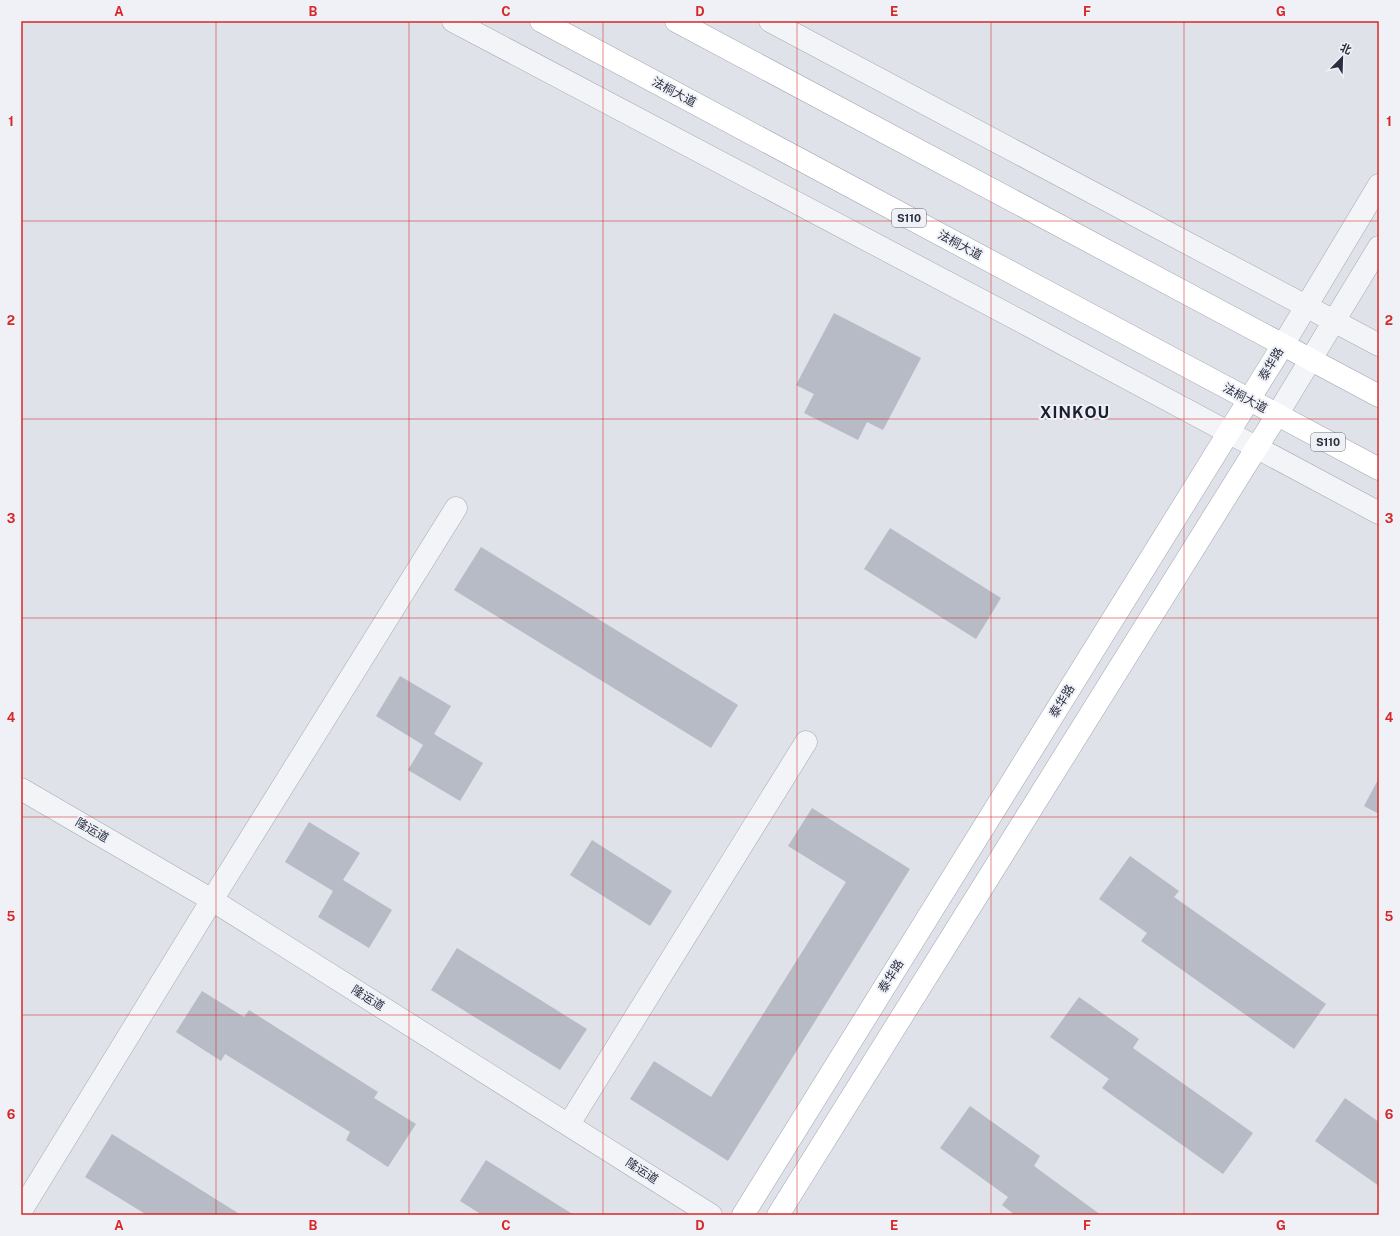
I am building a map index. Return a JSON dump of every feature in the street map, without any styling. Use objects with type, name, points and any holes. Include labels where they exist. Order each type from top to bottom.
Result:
[{"type":"main road","name":"法桐大道","points":[[541,21],[1379,469]]},
{"type":"main road","points":[[676,21],[1379,396]]},
{"type":"main road","name":"泰华路","points":[[743,1215],[1283,345]]},
{"type":"main road","points":[[778,1215],[1277,415]]},
{"type":"street","points":[[453,21],[1379,513]]},
{"type":"street","points":[[770,21],[1379,345]]},
{"type":"street","name":"泰华路","points":[[1283,345],[1379,185]]},
{"type":"street","points":[[1277,415],[1379,246]]},
{"type":"street","points":[[21,1211],[212,900],[456,508]]},
{"type":"street","points":[[568,1124],[806,742]]},
{"type":"street","name":"隆运道","points":[[21,789],[212,900],[711,1215]]},
{"type":"building","points":[[834,313],[921,358],[883,430],[867,422],[858,440],[804,413],[814,394],[796,385]]},
{"type":"building","points":[[890,528],[1001,598],[976,639],[864,569]]},
{"type":"building","points":[[481,547],[738,705],[711,748],[454,590]]},
{"type":"building","points":[[400,676],[451,706],[434,734],[483,763],[460,801],[408,770],[423,745],[376,716]]},
{"type":"building","points":[[1379,778],[1379,814],[1364,806]]},
{"type":"building","points":[[812,808],[910,869],[728,1161],[630,1099],[654,1061],[711,1097],[846,882],[788,846]]},
{"type":"building","points":[[309,822],[360,853],[343,880],[392,910],[369,948],[318,917],[333,891],[285,862]]},
{"type":"building","points":[[592,840],[672,891],[650,926],[570,875]]},
{"type":"building","points":[[1130,856],[1179,891],[1174,897],[1326,1004],[1294,1049],[1141,941],[1147,933],[1099,899]]},
{"type":"building","points":[[457,948],[587,1029],[560,1070],[431,990]]},
{"type":"building","points":[[202,991],[244,1017],[249,1010],[378,1092],[374,1098],[416,1124],[388,1167],[346,1140],[350,1132],[225,1054],[221,1061],[176,1032]]},
{"type":"building","points":[[1079,997],[1139,1039],[1133,1048],[1253,1133],[1223,1174],[1102,1088],[1109,1079],[1050,1037]]},
{"type":"building","points":[[1345,1098],[1379,1122],[1379,1186],[1315,1141]]},
{"type":"building","points":[[970,1106],[1040,1156],[1034,1166],[1101,1215],[1015,1215],[1002,1205],[1008,1197],[940,1148]]},
{"type":"building","points":[[112,1134],[241,1215],[147,1215],[85,1177]]},
{"type":"building","points":[[486,1160],[574,1215],[482,1215],[460,1201]]},
{"type":"district","name":"XINKOU","points":[[1075,412]]}]
